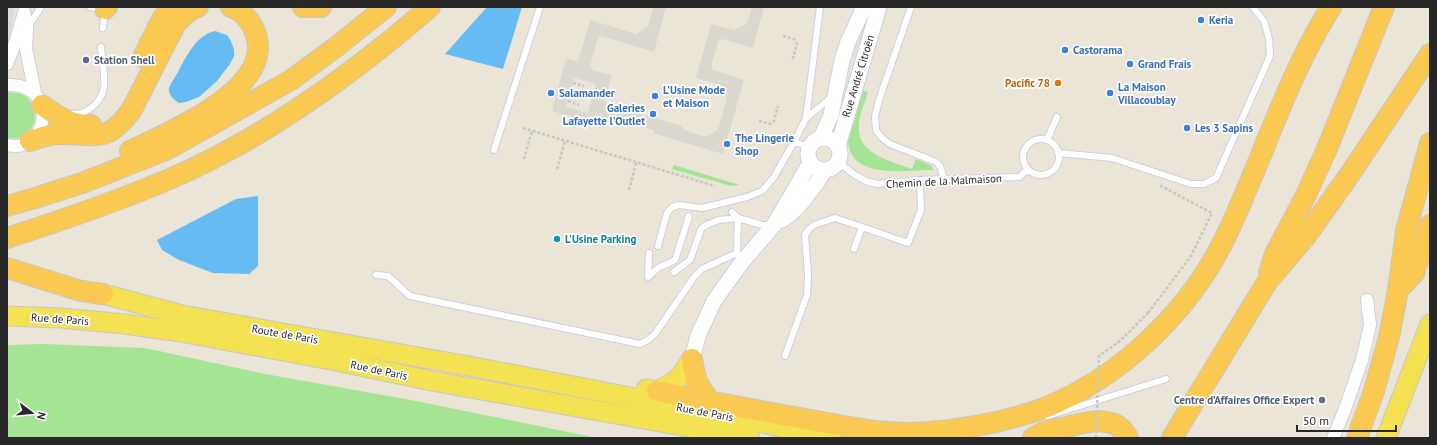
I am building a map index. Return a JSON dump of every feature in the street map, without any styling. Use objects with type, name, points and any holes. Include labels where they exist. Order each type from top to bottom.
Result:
[{"type":"highway","points":[[43,103],[61,119],[82,125],[98,123],[106,120],[119,107],[159,24],[172,7]]},
{"type":"highway","points":[[30,141],[50,135],[100,136],[116,127],[123,121],[131,110],[175,25],[183,16],[198,7]]},
{"type":"highway","points":[[35,198],[89,169],[181,127],[218,104],[238,88],[256,64],[258,42],[256,31],[250,22],[243,14],[231,7]]},
{"type":"highway","points":[[303,7],[321,7]]},
{"type":"highway","points":[[7,206],[82,183],[168,149],[291,80],[386,7]]},
{"type":"highway","points":[[7,238],[67,218],[172,178],[246,140],[314,97],[405,29],[430,7]]},
{"type":"highway","points":[[657,391],[843,426],[910,433],[942,432],[1025,414],[1043,409],[1084,388],[1122,362],[1153,336],[1179,307],[1204,275],[1225,238],[1290,87],[1316,32],[1331,7]]},
{"type":"highway","points":[[1267,282],[1275,254],[1305,197],[1326,151],[1384,7]]},
{"type":"highway","points":[[1172,438],[1267,282],[1306,236],[1348,177],[1430,54]]},
{"type":"highway","points":[[1357,438],[1374,391],[1389,337],[1398,290],[1406,232],[1423,164],[1430,143]]},
{"type":"highway","points":[[1398,290],[1414,273],[1430,225]]},
{"type":"highway","points":[[7,268],[81,291],[102,294]]},
{"type":"highway","points":[[692,359],[694,375],[698,387],[710,401]]},
{"type":"highway","points":[[1033,438],[1045,432],[1090,421],[1102,421],[1119,428],[1128,438]]},
{"type":"main road","name":"Route de Paris","points":[[102,294],[182,315],[468,366]]},
{"type":"main road","name":"Rue de Paris","points":[[7,316],[125,324],[181,332],[336,361],[432,381],[750,438]]},
{"type":"main road","points":[[1386,438],[1430,324]]},
{"type":"main road","points":[[468,366],[525,368],[657,391],[674,382],[692,359]]},
{"type":"main road","name":"Rue de Paris","points":[[468,366],[832,438]]},
{"type":"street","name":"Rue André Citroën","points":[[821,138],[831,115],[842,61],[848,42],[864,7]]},
{"type":"street","name":"Rue André Citroën","points":[[838,146],[879,7]]},
{"type":"street","points":[[7,145],[20,145],[30,141],[37,134],[42,125],[44,115],[43,103],[26,49],[27,28],[24,9]]},
{"type":"street","points":[[7,64],[15,43],[24,9]]},
{"type":"street","points":[[7,85],[17,84],[27,87],[43,103]]},
{"type":"street","points":[[821,138],[833,141],[838,146],[840,153],[838,162],[832,168],[824,171],[818,170],[810,163],[808,158],[809,147],[815,141],[821,138]]},
{"type":"street","points":[[774,225],[810,163]]},
{"type":"street","points":[[692,359],[698,336],[714,300],[740,258],[774,225],[789,216],[812,189],[824,171]]},
{"type":"street","points":[[7,259],[83,285],[102,294]]},
{"type":"street","points":[[1333,438],[1362,360],[1370,325],[1367,300]]},
{"type":"lane","points":[[27,28],[41,7]]},
{"type":"lane","points":[[494,150],[540,7]]},
{"type":"lane","points":[[658,246],[668,213],[672,207],[679,205],[702,208],[747,197],[762,191],[774,177],[806,118],[820,7]]},
{"type":"lane","points":[[911,7],[879,100],[875,117],[876,130],[881,137],[890,144],[936,162],[940,166],[944,179]]},
{"type":"lane","points":[[1058,154],[1112,158],[1190,184],[1204,184],[1216,178],[1270,56],[1269,39],[1264,21],[1253,7]]},
{"type":"lane","points":[[43,103],[77,114],[88,110],[99,101],[104,86],[101,47]]},
{"type":"lane","points":[[806,118],[836,94]]},
{"type":"lane","points":[[1047,140],[1057,117]]},
{"type":"lane","points":[[1035,140],[1047,140],[1052,143],[1058,154],[1055,168],[1047,174],[1037,174],[1028,169],[1023,158],[1023,152],[1026,147],[1035,140]]},
{"type":"lane","points":[[794,142],[809,147]]},
{"type":"lane","name":"Chemin de la Malmaison","points":[[838,162],[855,175],[866,181],[877,184],[920,180],[1020,177],[1028,169]]},
{"type":"lane","points":[[785,356],[808,295],[805,235],[809,229],[814,225],[835,218],[908,243],[921,210],[920,180]]},
{"type":"lane","points":[[376,275],[388,276],[410,296],[640,344],[655,334],[694,277],[702,269],[740,258],[738,218],[732,212]]},
{"type":"lane","points":[[649,253],[648,277],[658,268],[675,260],[689,216]]},
{"type":"lane","points":[[674,272],[690,260],[698,235],[701,229],[706,225],[719,220],[738,218],[762,225],[774,225]]},
{"type":"lane","points":[[854,249],[862,227]]},
{"type":"lane","points":[[1025,414],[1047,416],[1166,379]]},
{"type":"path","points":[[783,36],[794,39],[797,44],[792,60]]},
{"type":"path","points":[[573,83],[584,86]]},
{"type":"path","points":[[568,101],[579,105]]},
{"type":"path","points":[[759,121],[770,124],[774,122],[778,106]]},
{"type":"path","points":[[523,128],[715,186]]},
{"type":"path","points":[[524,159],[532,131]]},
{"type":"path","points":[[557,169],[565,141]]},
{"type":"path","points":[[628,190],[636,163]]},
{"type":"path","points":[[1096,438],[1099,356],[1120,341],[1148,313],[1190,256],[1212,213],[1156,183]]},
{"type":"shaded area","points":[[7,7],[14,7],[9,49],[7,53]]},
{"type":"shaded area","points":[[653,7],[666,7],[654,52],[601,36],[598,38],[590,66],[592,70],[612,75],[605,100],[607,104],[682,126],[684,130],[705,137],[718,130],[727,98],[719,85],[696,78],[711,24],[735,30],[747,23],[752,7],[764,7],[753,48],[722,39],[718,41],[711,67],[713,70],[744,80],[723,154],[655,134],[653,130],[638,125],[634,127],[604,118],[601,126],[552,111],[566,58],[578,62],[590,20],[636,34],[648,26]],"holes":[[[574,78],[596,84],[588,113],[566,107]]]},
{"type":"green space","points":[[861,90],[868,92],[860,117],[860,135],[863,143],[869,150],[885,159],[912,169],[916,159],[932,166],[933,170],[881,170],[858,162],[851,153],[848,136]]},
{"type":"green space","points":[[7,93],[19,93],[28,98],[33,106],[35,116],[33,125],[28,133],[19,138],[7,138]]},
{"type":"green space","points":[[674,165],[740,185],[731,186],[672,169]]},
{"type":"green space","points":[[44,344],[145,348],[265,374],[411,400],[597,438],[7,438],[7,345]]},
{"type":"water","points":[[487,7],[522,7],[503,69],[445,54]]},
{"type":"water","points":[[215,31],[227,35],[231,41],[234,56],[230,64],[217,81],[199,97],[179,103],[173,99],[169,93],[171,84],[192,47],[202,37]]},
{"type":"water","points":[[258,196],[258,266],[249,274],[213,273],[179,260],[162,250],[157,240],[236,199]]},
{"type":"place","name":"Keria","points":[[1201,20]]},
{"type":"place","name":"Castorama","points":[[1065,50]]},
{"type":"place","name":"Station Shell","points":[[86,60]]},
{"type":"place","name":"Grand Frais","points":[[1130,64]]},
{"type":"place","name":"Pacific 78","points":[[1058,83]]},
{"type":"place","name":"Salamander","points":[[551,93]]},
{"type":"place","name":"La Maison Villacoublay","points":[[1110,93]]},
{"type":"place","name":"L'Usine Mode et Maison","points":[[655,96]]},
{"type":"place","name":"Galeries Lafayette l'Outlet","points":[[653,114]]},
{"type":"place","name":"Les 3 Sapins","points":[[1187,128]]},
{"type":"place","name":"The Lingerie Shop","points":[[727,144]]},
{"type":"place","name":"L'Usine Parking","points":[[557,239]]},
{"type":"place","name":"Centre d’Affaires Office Expert","points":[[1322,400]]}]
